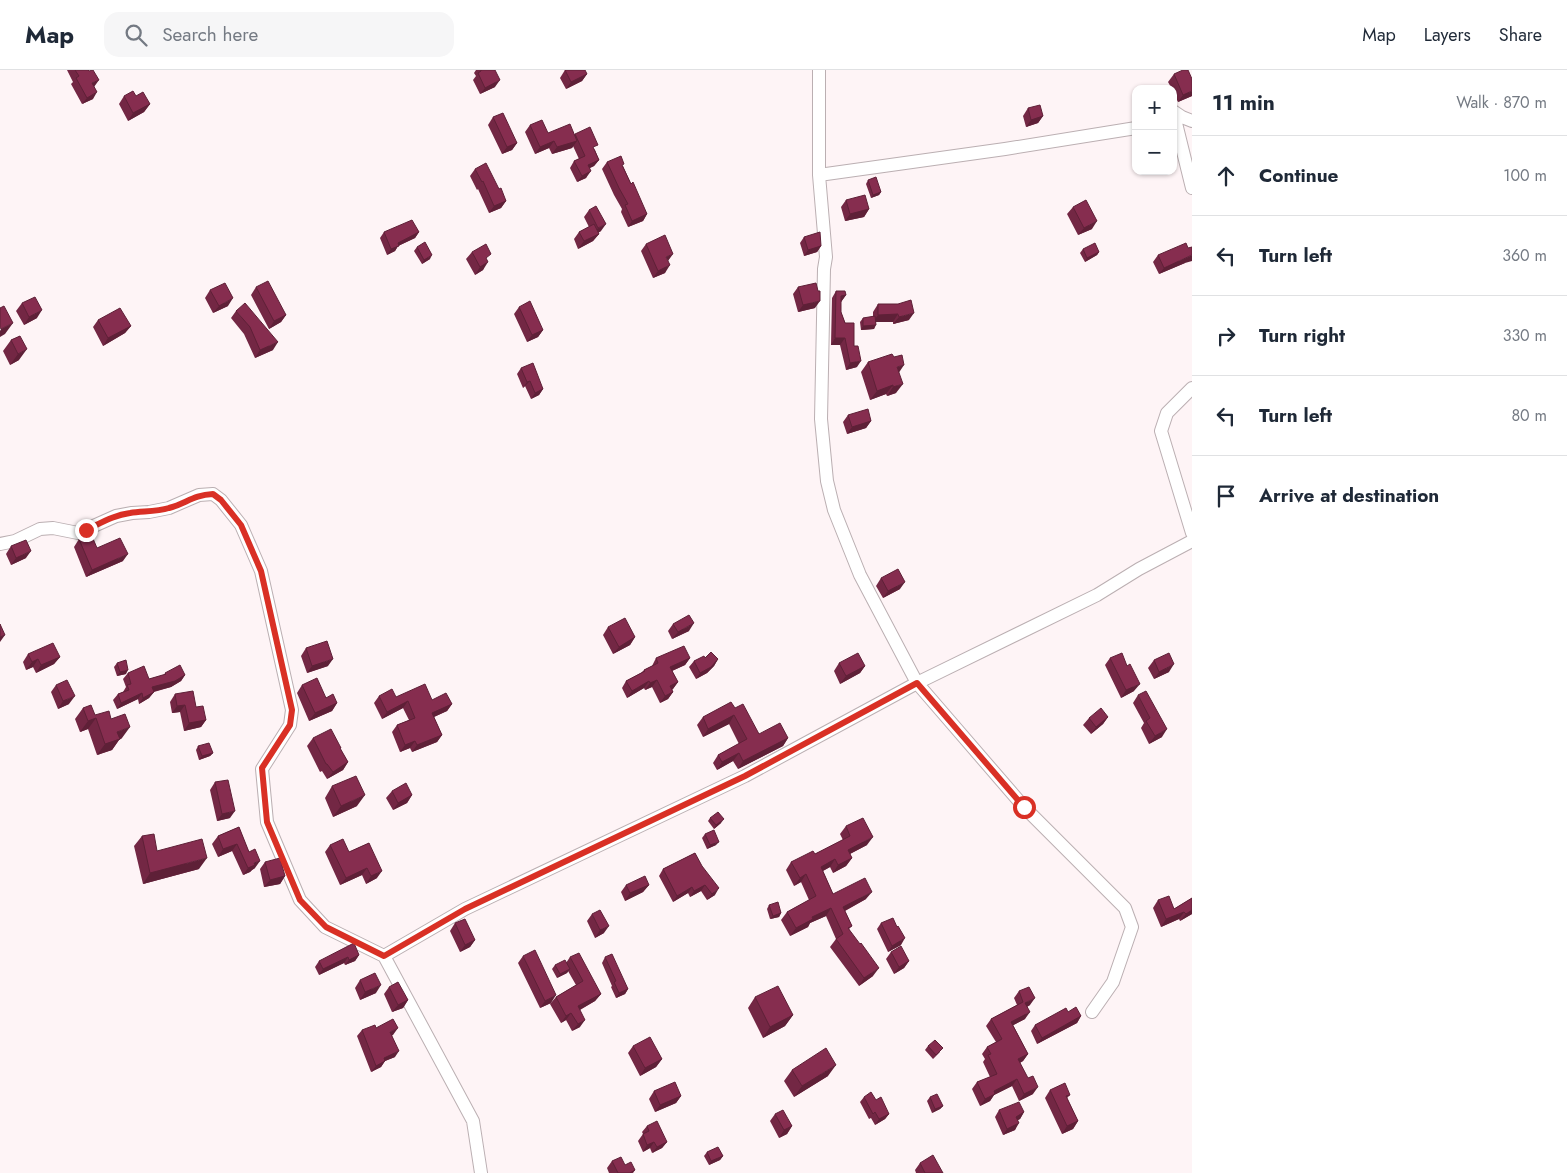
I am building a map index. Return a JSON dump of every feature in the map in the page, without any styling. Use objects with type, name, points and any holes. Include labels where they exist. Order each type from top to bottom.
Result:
[{"type":"street","points":[[819,70],[820,175],[826,257],[824,269],[821,418],[827,481],[834,510],[860,575],[917,683],[1024,807],[1125,908],[1132,927],[1113,982],[1092,1012]]},
{"type":"street","points":[[1177,114],[1192,120]]},
{"type":"street","points":[[1177,127],[1192,188]]},
{"type":"street","points":[[820,175],[1132,129]]},
{"type":"street","points":[[1192,388],[1167,413],[1161,431],[1192,533]]},
{"type":"street","points":[[0,544],[15,542],[40,529],[53,528],[78,533],[116,516],[132,512],[149,512],[169,508],[199,495],[213,494],[221,500],[241,525],[261,571],[292,710],[290,725],[262,768],[267,822],[300,900],[326,927],[384,956],[472,1121],[481,1173]]},
{"type":"street","points":[[384,956],[465,909],[745,776],[917,683],[1096,595],[1139,569],[1192,541]]},
{"type":"building","points":[[75,70],[93,70],[99,80],[92,83],[97,92],[87,98],[76,78],[79,76]]},
{"type":"building","points":[[481,70],[495,70],[500,80],[485,88],[478,73]]},
{"type":"building","points":[[565,70],[585,70],[587,74],[571,82]]},
{"type":"building","points":[[1188,70],[1192,79],[1192,91],[1183,95],[1174,74]]},
{"type":"building","points":[[133,91],[136,96],[143,92],[150,104],[133,113],[124,96]]},
{"type":"building","points":[[1040,105],[1043,116],[1031,120],[1028,108]]},
{"type":"building","points":[[503,113],[517,143],[507,147],[493,117]]},
{"type":"building","points":[[542,120],[548,133],[570,124],[577,141],[557,147],[554,141],[540,147],[530,125]]},
{"type":"building","points":[[590,127],[598,145],[593,147],[599,160],[588,165],[591,171],[582,176],[574,161],[585,156],[575,134]]},
{"type":"building","points":[[621,156],[624,164],[622,165],[631,184],[633,182],[647,214],[632,221],[625,205],[628,204],[607,162]]},
{"type":"building","points":[[486,163],[499,189],[501,188],[506,201],[494,206],[483,181],[475,169]]},
{"type":"building","points":[[876,177],[881,192],[873,195],[868,180]]},
{"type":"building","points":[[865,195],[869,209],[850,214],[846,200]]},
{"type":"building","points":[[1086,200],[1097,221],[1084,228],[1073,207]]},
{"type":"building","points":[[596,206],[606,224],[598,228],[589,210]]},
{"type":"building","points":[[412,220],[419,232],[398,243],[399,246],[391,249],[384,232]]},
{"type":"building","points":[[594,224],[599,234],[584,241],[579,232]]},
{"type":"building","points":[[820,232],[821,246],[808,250],[804,237]]},
{"type":"building","points":[[665,235],[673,254],[666,257],[670,265],[658,271],[646,244]]},
{"type":"building","points":[[425,242],[432,255],[424,260],[417,247]]},
{"type":"building","points":[[1095,243],[1099,252],[1087,258],[1083,249]]},
{"type":"building","points":[[1186,243],[1188,248],[1192,247],[1192,255],[1164,268],[1158,255]]},
{"type":"building","points":[[486,244],[491,254],[486,258],[488,262],[480,267],[472,252]]},
{"type":"building","points":[[268,281],[286,315],[274,321],[256,287]]},
{"type":"building","points":[[225,283],[233,298],[219,306],[210,290]]},
{"type":"building","points":[[816,283],[818,291],[820,291],[820,301],[803,305],[798,287]]},
{"type":"building","points":[[836,291],[845,291],[846,295],[841,296],[841,312],[845,323],[854,323],[854,346],[858,346],[861,361],[850,363],[845,338],[835,338]]},
{"type":"building","points":[[35,297],[42,310],[29,317],[22,303]]},
{"type":"building","points":[[911,300],[914,313],[899,317],[898,314],[878,315],[878,304],[898,304]]},
{"type":"building","points":[[530,301],[543,330],[532,335],[519,307]]},
{"type":"building","points":[[245,303],[278,342],[260,350],[250,327],[236,311]]},
{"type":"building","points":[[4,306],[13,323],[1,329],[0,308]]},
{"type":"building","points":[[120,308],[131,326],[108,338],[98,320]]},
{"type":"building","points":[[875,316],[876,325],[863,326],[863,318]]},
{"type":"building","points":[[20,336],[27,349],[18,354],[11,340]]},
{"type":"building","points":[[892,354],[894,357],[902,355],[904,365],[897,367],[903,384],[893,387],[893,385],[877,391],[868,362]]},
{"type":"building","points":[[533,363],[543,389],[535,393],[530,381],[527,382],[521,368]]},
{"type":"building","points":[[868,409],[871,421],[852,427],[848,415]]},
{"type":"building","points":[[91,534],[97,548],[120,538],[128,554],[92,570],[79,539]]},
{"type":"building","points":[[26,540],[31,551],[16,558],[11,546]]},
{"type":"building","points":[[898,569],[905,582],[888,591],[881,578]]},
{"type":"building","points":[[689,615],[694,623],[678,632],[673,624]]},
{"type":"building","points":[[625,618],[635,637],[619,647],[608,627]]},
{"type":"building","points":[[0,624],[5,635],[0,637]]},
{"type":"building","points":[[327,641],[333,659],[312,666],[306,648]]},
{"type":"building","points":[[53,643],[60,657],[41,665],[38,659],[32,662],[28,654]]},
{"type":"building","points":[[684,646],[690,658],[670,667],[678,682],[670,686],[673,692],[665,696],[657,680],[650,683],[649,681],[632,691],[626,681],[658,663],[656,658]]},
{"type":"building","points":[[711,652],[718,659],[711,667],[700,673],[694,661],[704,656],[705,658]]},
{"type":"building","points":[[858,653],[865,666],[846,676],[839,663]]},
{"type":"building","points":[[1122,653],[1127,666],[1130,664],[1140,684],[1126,690],[1110,658]]},
{"type":"building","points":[[1169,653],[1174,664],[1159,672],[1154,660]]},
{"type":"building","points":[[126,660],[128,670],[120,672],[117,663]]},
{"type":"building","points":[[180,665],[185,675],[175,681],[152,687],[154,692],[143,698],[142,693],[121,703],[118,694],[129,690],[127,685],[131,684],[128,673],[144,666],[149,679],[166,674]]},
{"type":"building","points":[[317,678],[326,698],[333,694],[337,703],[315,713],[302,685]]},
{"type":"building","points":[[67,680],[75,696],[63,701],[56,685]]},
{"type":"building","points":[[425,684],[432,700],[446,693],[452,704],[432,713],[442,735],[417,745],[415,741],[405,745],[397,725],[415,718],[408,701],[387,712],[379,696],[392,689],[396,697]]},
{"type":"building","points":[[193,691],[196,707],[203,706],[206,720],[189,723],[185,705],[177,706],[175,694]]},
{"type":"building","points":[[1146,691],[1167,729],[1155,736],[1146,721],[1150,718],[1138,695]]},
{"type":"building","points":[[731,702],[735,708],[743,704],[759,734],[780,723],[788,738],[743,761],[739,753],[722,762],[718,755],[747,739],[734,715],[708,729],[703,717]]},
{"type":"building","points":[[91,705],[95,715],[109,711],[111,719],[125,714],[130,727],[117,732],[120,739],[105,744],[96,718],[88,721],[83,708]]},
{"type":"building","points":[[1101,708],[1108,717],[1096,727],[1089,718]]},
{"type":"building","points":[[331,729],[348,762],[333,772],[326,764],[313,738]]},
{"type":"building","points":[[209,743],[213,753],[202,756],[198,746]]},
{"type":"building","points":[[356,776],[365,795],[341,806],[332,786]]},
{"type":"building","points":[[228,780],[235,811],[222,814],[215,782]]},
{"type":"building","points":[[406,783],[412,795],[398,803],[392,791]]},
{"type":"building","points":[[718,812],[724,819],[716,825],[710,818]]},
{"type":"building","points":[[863,818],[873,837],[848,850],[852,858],[838,865],[835,859],[821,867],[833,894],[865,878],[872,892],[843,907],[852,926],[848,928],[879,968],[864,978],[836,939],[843,934],[831,908],[812,917],[813,919],[796,928],[787,912],[816,896],[806,874],[800,878],[791,862],[813,851],[815,854],[850,836],[846,826]]},
{"type":"building","points":[[239,827],[249,852],[255,849],[260,861],[248,868],[237,844],[223,849],[218,836]]},
{"type":"building","points":[[714,830],[719,842],[710,845],[705,834]]},
{"type":"building","points":[[154,834],[157,851],[202,839],[207,858],[150,873],[142,836]]},
{"type":"building","points":[[343,839],[349,852],[369,843],[382,871],[371,876],[367,868],[346,878],[330,845]]},
{"type":"building","points":[[695,853],[702,866],[719,888],[712,894],[705,885],[694,891],[692,887],[677,896],[663,869]]},
{"type":"building","points":[[280,858],[285,876],[270,880],[265,862]]},
{"type":"building","points":[[645,876],[649,885],[630,893],[626,885]]},
{"type":"building","points":[[1169,896],[1174,909],[1192,898],[1192,910],[1186,914],[1184,912],[1166,919],[1158,900]]},
{"type":"building","points":[[778,902],[781,913],[773,916],[769,905]]},
{"type":"building","points":[[600,910],[609,926],[600,930],[592,914]]},
{"type":"building","points":[[893,918],[905,938],[892,946],[881,923]]},
{"type":"building","points":[[465,919],[475,940],[465,945],[455,923]]},
{"type":"building","points":[[354,943],[359,955],[349,960],[348,957],[323,969],[319,961]]},
{"type":"building","points":[[901,946],[909,961],[899,967],[891,952]]},
{"type":"building","points":[[535,950],[556,995],[545,1001],[523,956]]},
{"type":"building","points":[[579,953],[601,994],[578,1006],[585,1020],[578,1024],[571,1013],[566,1016],[556,997],[583,981],[570,957]]},
{"type":"building","points":[[612,954],[628,989],[619,993],[614,982],[616,981],[605,957]]},
{"type":"building","points":[[565,960],[570,969],[560,974],[555,965]]},
{"type":"building","points":[[375,973],[381,985],[365,992],[360,980]]},
{"type":"building","points":[[398,982],[408,1000],[398,1005],[389,987]]},
{"type":"building","points":[[778,986],[793,1015],[770,1027],[755,997]]},
{"type":"building","points":[[1029,987],[1035,998],[1025,1003],[1030,1012],[1011,1022],[1028,1054],[1018,1059],[1028,1078],[1033,1076],[1038,1087],[1024,1094],[1017,1079],[994,1091],[995,1094],[985,1099],[977,1082],[997,1074],[988,1055],[991,1054],[987,1047],[1002,1039],[991,1019],[1023,1002],[1019,991]]},
{"type":"building","points":[[1076,1007],[1081,1016],[1042,1038],[1035,1025],[1066,1008],[1068,1012]]},
{"type":"building","points":[[393,1019],[398,1028],[390,1032],[399,1051],[384,1058],[385,1061],[376,1066],[362,1030],[375,1025],[376,1028]]},
{"type":"building","points":[[650,1037],[662,1059],[645,1068],[633,1046]]},
{"type":"building","points":[[935,1040],[943,1048],[936,1055],[928,1046]]},
{"type":"building","points":[[826,1048],[836,1065],[802,1086],[792,1070]]},
{"type":"building","points":[[675,1082],[681,1096],[660,1105],[654,1091]]},
{"type":"building","points":[[1065,1083],[1070,1095],[1066,1096],[1078,1121],[1067,1126],[1050,1090]]},
{"type":"building","points":[[871,1092],[876,1100],[881,1097],[889,1114],[879,1119],[875,1112],[873,1114],[864,1097]]},
{"type":"building","points":[[937,1094],[943,1106],[935,1109],[930,1097]]},
{"type":"building","points":[[1019,1102],[1024,1112],[1016,1117],[1019,1123],[1007,1129],[999,1110]]},
{"type":"building","points":[[783,1110],[792,1126],[784,1130],[775,1114]]},
{"type":"building","points":[[657,1121],[667,1142],[657,1147],[654,1142],[647,1145],[643,1134],[649,1131],[647,1126]]},
{"type":"building","points":[[718,1147],[723,1156],[711,1161],[707,1152]]},
{"type":"building","points":[[933,1155],[943,1173],[925,1173],[920,1163]]},
{"type":"building","points":[[621,1157],[625,1165],[631,1162],[635,1170],[630,1173],[618,1173],[612,1161]]},
{"type":"route","points":[[86,530],[116,516],[132,512],[149,512],[169,508],[199,495],[213,494],[221,500],[241,525],[261,571],[292,710],[290,725],[262,768],[267,822],[300,900],[326,927],[384,956],[465,909],[745,776],[917,683],[1024,807]]}]
